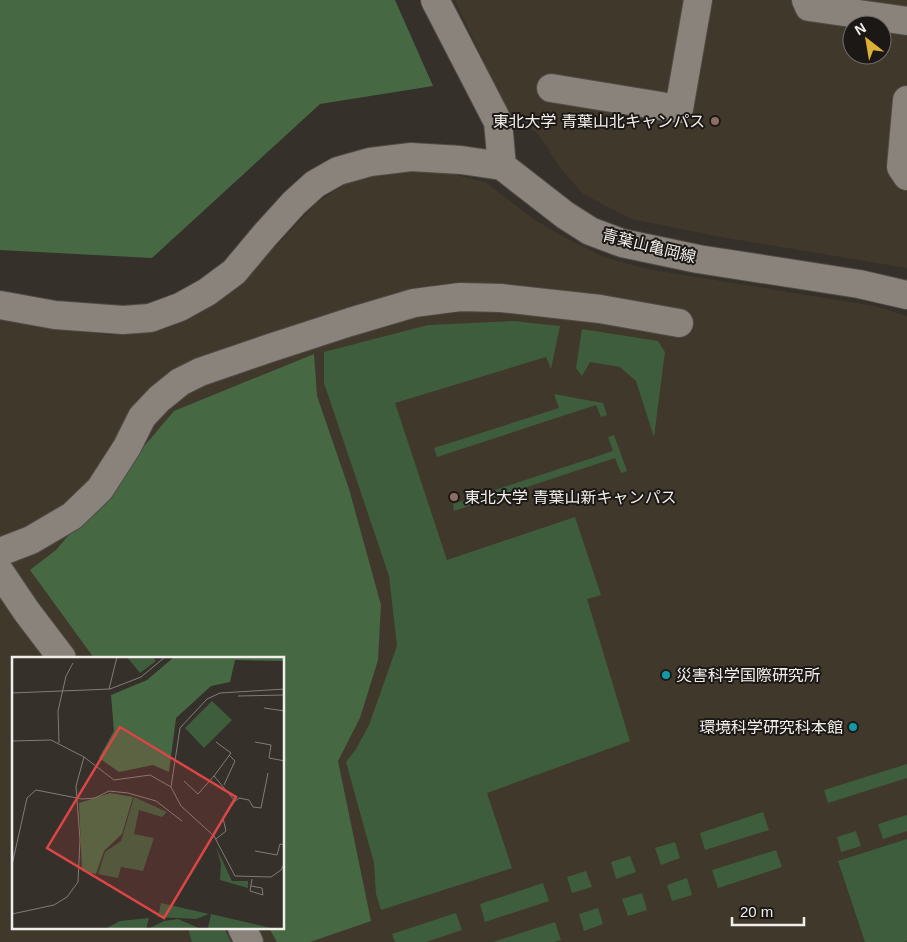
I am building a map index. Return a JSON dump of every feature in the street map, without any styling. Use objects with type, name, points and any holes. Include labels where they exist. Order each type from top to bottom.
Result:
[{"type":"street","points":[[0,305],[55,315],[123,320],[150,318],[180,307],[207,292],[234,272],[294,203],[315,184],[338,171],[370,162],[412,157],[461,160],[502,166],[498,122],[435,0]]},
{"type":"street","points":[[551,88],[678,109],[698,0]]},
{"type":"street","points":[[806,0],[809,7],[907,21]]},
{"type":"street","points":[[907,100],[901,167],[907,176]]},
{"type":"street","name":"青葉山亀岡線","points":[[502,166],[565,215],[590,231],[622,243],[698,259],[859,284],[907,295]]},
{"type":"street","points":[[0,552],[31,540],[72,516],[100,489],[127,447],[142,417],[158,399],[180,382],[200,372],[270,348],[414,304],[460,297],[510,299],[600,310],[680,323]]},
{"type":"street","points":[[0,572],[61,657]]},
{"type":"street","points":[[243,930],[249,942]]},
{"type":"shaded area","name":"東北大学 青葉山北キャンパス","points":[[455,0],[907,0],[907,268],[721,237],[632,219],[583,194],[561,169],[539,135],[505,107]]},
{"type":"shaded area","name":"東北大学 青葉山新キャンパス","points":[[404,171],[444,172],[485,182],[535,220],[604,257],[647,269],[875,306],[907,316],[907,942],[0,942],[0,319],[33,326],[110,335],[163,327],[223,297],[280,242],[315,204],[342,186],[369,174]]},
{"type":"green space","points":[[0,0],[395,0],[433,86],[320,104],[152,258],[0,250]]},
{"type":"green space","points":[[513,321],[560,326],[551,369],[546,357],[395,403],[447,560],[575,517],[601,595],[587,599],[630,741],[487,793],[512,868],[381,910],[376,894],[374,863],[346,762],[356,749],[369,725],[397,646],[389,576],[324,383],[324,352],[428,325]]},
{"type":"green space","points":[[582,329],[658,341],[665,352],[654,437],[636,381],[620,367],[590,362],[582,376],[576,368]]},
{"type":"green space","points":[[314,354],[317,396],[349,489],[381,605],[378,660],[360,718],[338,761],[371,921],[310,942],[277,942],[270,930],[285,930],[285,657],[93,657],[30,570],[56,550],[174,411]]},
{"type":"green space","points":[[554,394],[603,403],[607,415],[601,417],[596,405],[437,457],[434,448],[559,408]]},
{"type":"green space","points":[[614,435],[627,471],[621,473],[615,458],[454,511],[453,504],[613,451],[608,437]]},
{"type":"green space","points":[[907,764],[907,778],[828,803],[824,790]]},
{"type":"green space","points":[[763,812],[769,830],[705,850],[700,833]]},
{"type":"green space","points":[[907,815],[907,831],[883,839],[878,824]]},
{"type":"green space","points":[[856,831],[861,846],[841,852],[837,837]]},
{"type":"green space","points":[[907,839],[907,941],[865,942],[838,861]]},
{"type":"green space","points":[[675,842],[680,858],[661,865],[655,848]]},
{"type":"green space","points":[[776,850],[782,867],[718,888],[712,870]]},
{"type":"green space","points":[[630,856],[636,872],[616,879],[611,862]]},
{"type":"green space","points":[[586,871],[592,887],[572,893],[567,877]]},
{"type":"green space","points":[[687,878],[692,895],[672,901],[667,885]]},
{"type":"green space","points":[[543,883],[549,901],[485,922],[480,904]]},
{"type":"green space","points":[[642,893],[647,910],[628,916],[622,899]]},
{"type":"green space","points":[[598,908],[603,924],[584,931],[579,914]]},
{"type":"green space","points":[[456,913],[462,930],[426,942],[395,942],[392,934]]},
{"type":"green space","points":[[555,922],[561,940],[554,942],[493,942]]},
{"type":"green space","points":[[189,930],[225,930],[231,942],[192,942]]},
{"type":"place","name":"東北大学 青葉山北キャンパス","points":[[715,121]]},
{"type":"place","name":"東北大学 青葉山新キャンパス","points":[[454,497]]},
{"type":"place","name":"災害科学国際研究所","points":[[666,675]]},
{"type":"place","name":"環境科学研究科本館","points":[[853,727]]}]
